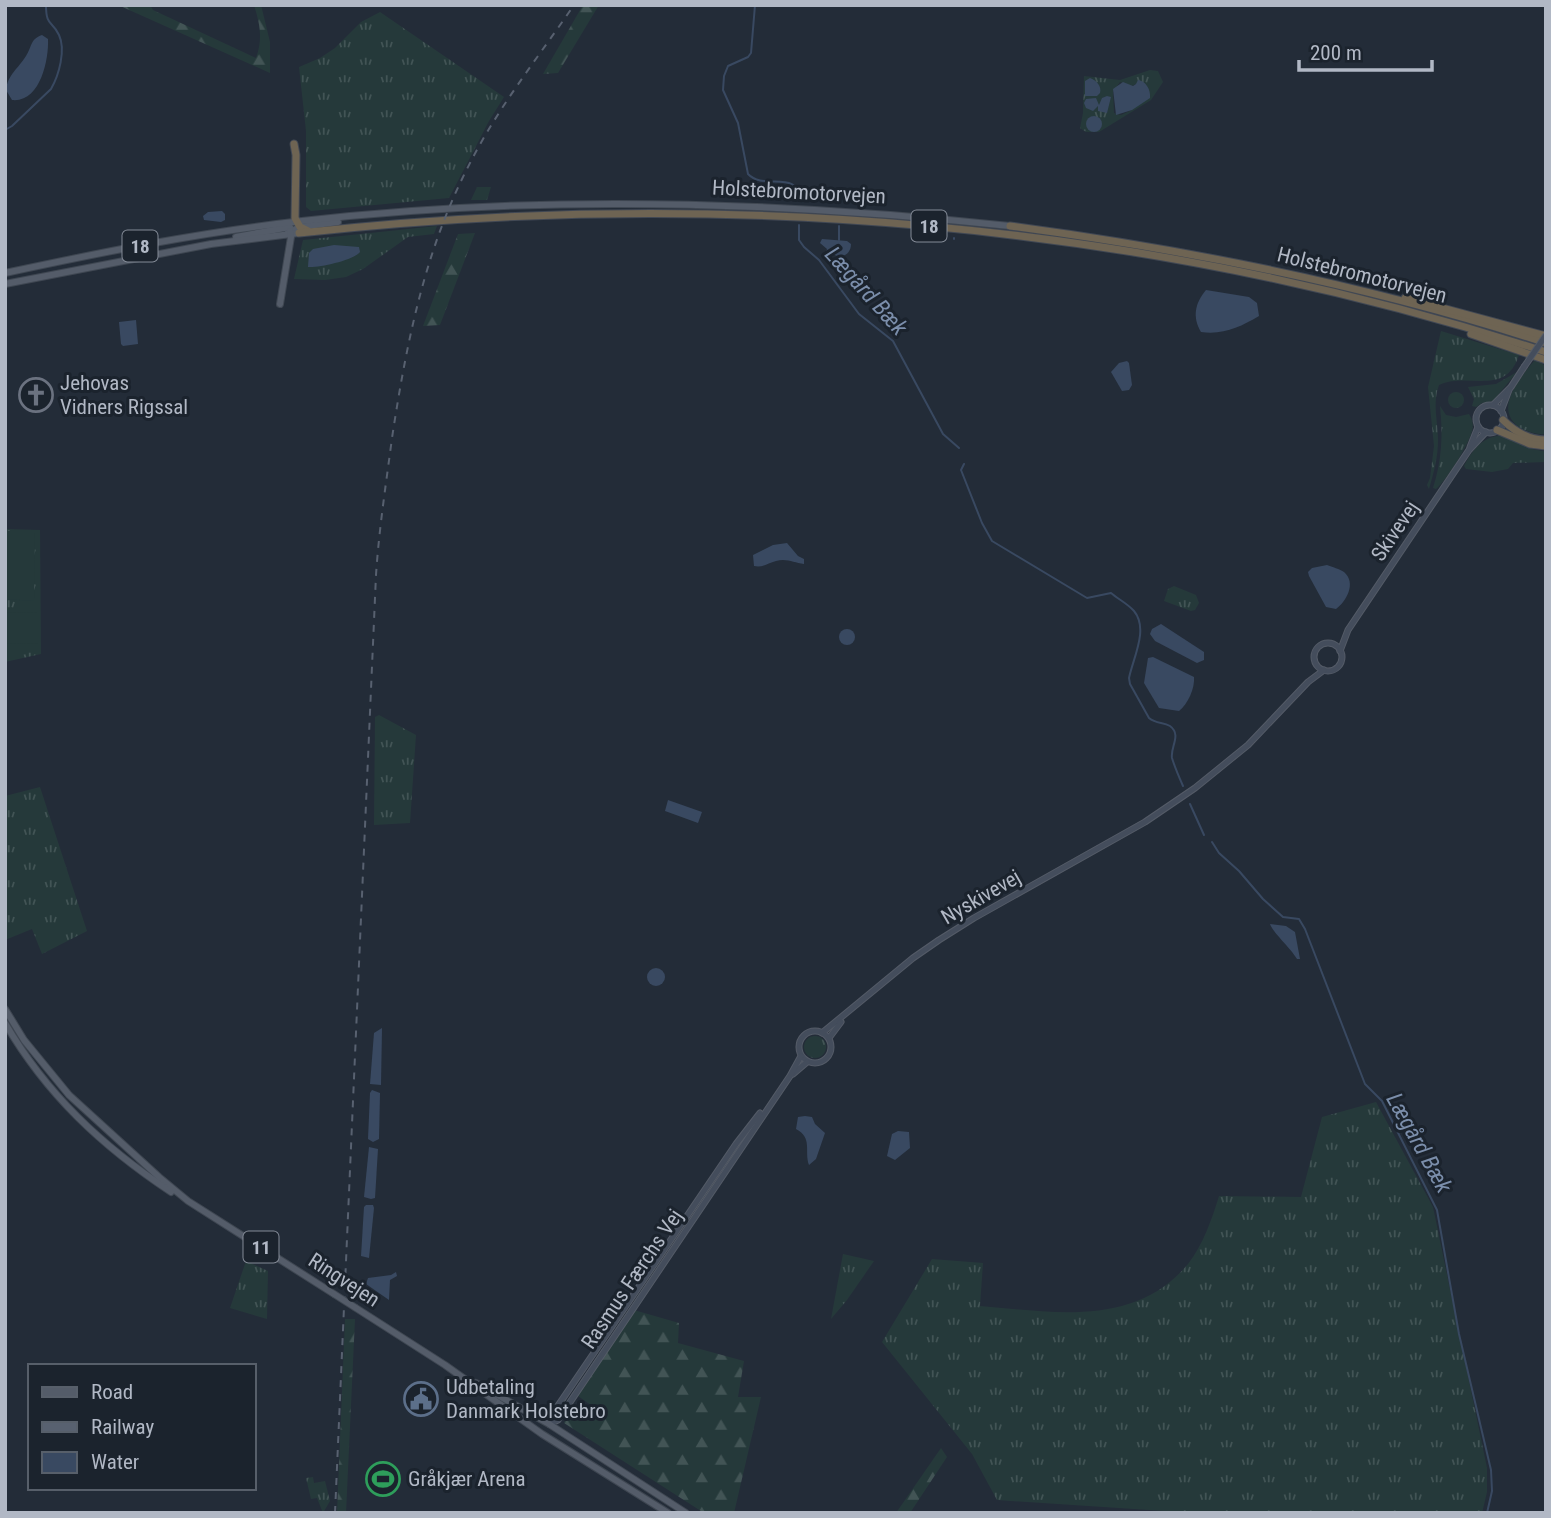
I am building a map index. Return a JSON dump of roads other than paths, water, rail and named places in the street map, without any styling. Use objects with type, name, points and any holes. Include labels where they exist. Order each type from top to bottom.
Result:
[{"type":"highway","points":[[293,228],[296,155],[294,144]]},
{"type":"highway","name":"Holstebromotorvejen","points":[[293,228],[309,232],[461,218],[612,213],[728,213],[846,219],[1009,234],[1084,244],[1246,274],[1391,307],[1546,352]]},
{"type":"highway","name":"Holstebromotorvejen","points":[[1010,226],[1157,248],[1338,285],[1546,343]]},
{"type":"highway","points":[[1338,285],[1373,289],[1546,335]]},
{"type":"highway","points":[[1391,307],[1546,360]]},
{"type":"highway","points":[[1503,420],[1521,434],[1546,440]]},
{"type":"highway","points":[[1497,430],[1530,444],[1546,446]]},
{"type":"main road","name":"Holstebromotorvejen","points":[[293,228],[382,214],[613,204],[727,205],[847,211],[1010,226]]},
{"type":"main road","name":"18","points":[[5,273],[163,242],[276,224],[293,228]]},
{"type":"main road","name":"18","points":[[5,284],[293,228]]},
{"type":"main road","points":[[280,304],[293,228]]},
{"type":"main road","points":[[1511,387],[1493,405],[1484,406],[1478,412],[1478,427],[1486,432],[1497,430],[1503,420],[1501,411],[1511,387],[1546,335]]},
{"type":"main road","points":[[1493,405],[1501,411]]},
{"type":"main road","name":"Skivevej","points":[[1469,450],[1478,427]]},
{"type":"main road","name":"Skivevej","points":[[1340,651],[1348,630],[1469,450],[1486,432]]},
{"type":"main road","name":"Skivevej","points":[[1331,644],[1348,630]]},
{"type":"main road","points":[[1308,682],[1324,670],[1332,670],[1339,665],[1342,659],[1340,651],[1331,644],[1323,645],[1315,655],[1317,664],[1324,670]]},
{"type":"main road","points":[[1308,682],[1317,664]]},
{"type":"main road","name":"Nyskivevej","points":[[822,1032],[939,940],[1145,822],[1195,788],[1234,757],[1308,682]]},
{"type":"main road","name":"Ringvejen","points":[[5,1009],[50,1074],[97,1123],[188,1201]]},
{"type":"main road","name":"Nyskivevej","points":[[829,1038],[845,1016]]},
{"type":"main road","name":"Ringvejen","points":[[5,1023],[41,1077],[96,1137],[158,1183],[445,1365],[542,1434],[668,1513]]},
{"type":"main road","points":[[813,1031],[822,1032],[829,1038],[832,1048],[827,1059],[820,1063],[807,1062],[801,1056],[799,1045],[804,1035],[813,1031]]},
{"type":"main road","name":"Rasmus Færchs Vej","points":[[549,1424],[551,1416],[729,1153],[790,1076],[801,1056]]},
{"type":"main road","name":"Rasmus Færchs Vej","points":[[790,1076],[807,1062]]},
{"type":"main road","name":"Ringvejen","points":[[445,1365],[549,1424],[686,1513]]},
{"type":"water","points":[[42,35],[48,39],[48,48],[41,78],[30,95],[12,100],[6,90],[9,80],[33,41]]},
{"type":"water","points":[[1090,78],[1099,86],[1100,93],[1097,96],[1085,96],[1085,81]]},
{"type":"water","points":[[1138,80],[1147,86],[1150,98],[1132,110],[1116,115],[1113,89],[1123,82],[1133,86]]},
{"type":"water","points":[[1111,97],[1107,113],[1098,111],[1098,106],[1093,111],[1086,108],[1086,99],[1096,98],[1099,105],[1102,98]]},
{"type":"water","points":[[1094,116],[1100,118],[1100,130],[1094,132],[1088,130],[1086,124],[1088,118]]},
{"type":"water","points":[[222,211],[225,220],[221,222],[204,220],[203,216],[208,212]]},
{"type":"water","points":[[822,239],[847,241],[851,244],[849,251],[841,256],[826,252],[827,249],[820,243]]},
{"type":"water","points":[[334,245],[359,247],[360,252],[336,263],[308,267],[309,253],[313,249]]},
{"type":"water","points":[[1206,290],[1249,297],[1257,303],[1259,316],[1232,329],[1201,332],[1196,321],[1196,310]]},
{"type":"water","points":[[136,320],[138,344],[123,346],[119,322]]},
{"type":"water","points":[[1127,361],[1132,385],[1129,390],[1122,391],[1111,372],[1119,363]]},
{"type":"water","points":[[787,543],[804,559],[804,564],[784,560],[754,566],[753,555],[773,545]]},
{"type":"water","points":[[1327,565],[1344,572],[1350,581],[1349,592],[1336,609],[1326,607],[1308,572],[1312,568]]},
{"type":"water","points":[[1161,624],[1204,652],[1204,660],[1197,663],[1155,641],[1150,634],[1152,629]]},
{"type":"water","points":[[844,629],[850,629],[855,637],[853,643],[844,645],[839,640],[839,634]]},
{"type":"water","points":[[1153,657],[1194,677],[1190,696],[1179,711],[1159,708],[1144,683],[1148,658]]},
{"type":"water","points":[[668,800],[702,812],[698,823],[665,811]]},
{"type":"water","points":[[1270,924],[1286,926],[1295,932],[1300,959],[1297,959]]},
{"type":"water","points":[[656,968],[662,971],[665,977],[662,983],[656,986],[650,983],[647,977],[650,971]]},
{"type":"water","points":[[382,1028],[381,1085],[370,1084],[374,1033]]},
{"type":"water","points":[[372,1090],[380,1093],[379,1139],[373,1142],[368,1139]]},
{"type":"water","points":[[798,1117],[812,1117],[825,1133],[816,1159],[809,1165],[806,1141],[796,1129]]},
{"type":"water","points":[[898,1131],[909,1132],[910,1148],[895,1160],[887,1156],[892,1134]]},
{"type":"water","points":[[369,1147],[378,1149],[375,1198],[371,1199],[364,1197]]},
{"type":"water","points":[[366,1205],[373,1205],[374,1208],[369,1258],[361,1256]]},
{"type":"water","points":[[396,1272],[397,1276],[390,1280],[389,1300],[366,1284],[368,1278]]},
{"type":"waterway","points":[[5,130],[51,89],[57,77],[62,55],[61,41],[48,20],[46,5]]},
{"type":"waterway","name":"Lægård Bæk","points":[[755,5],[751,53],[728,66],[723,90],[738,123],[748,174],[763,181],[794,185],[801,200]]},
{"type":"waterway","name":"Lægård Bæk","points":[[799,225],[799,240],[804,247],[819,260],[859,314],[893,341],[943,434],[959,448]]},
{"type":"waterway","points":[[839,226],[839,240]]},
{"type":"waterway","name":"Lægård Bæk","points":[[964,464],[961,470],[992,541],[1087,598],[1111,593],[1134,611],[1138,618],[1140,635],[1129,678],[1130,684],[1149,718],[1170,726],[1175,733],[1172,758],[1183,786]]},
{"type":"waterway","name":"Lægård Bæk","points":[[1190,804],[1204,835]]},
{"type":"waterway","name":"Lægård Bæk","points":[[1212,842],[1219,853],[1283,917],[1299,919],[1365,1084],[1382,1101],[1437,1210],[1459,1334],[1491,1470],[1492,1491],[1487,1513]]},
{"type":"railway","points":[[335,1513],[376,575],[392,438],[419,300],[452,201],[491,126],[574,5]]},
{"type":"place","name":"Jehovas Vidners Rigssal","points":[[36,395]]},
{"type":"place","name":"Udbetaling Danmark Holstebro","points":[[421,1399]]},
{"type":"place","name":"Gråkjær Arena","points":[[383,1479]]}]
